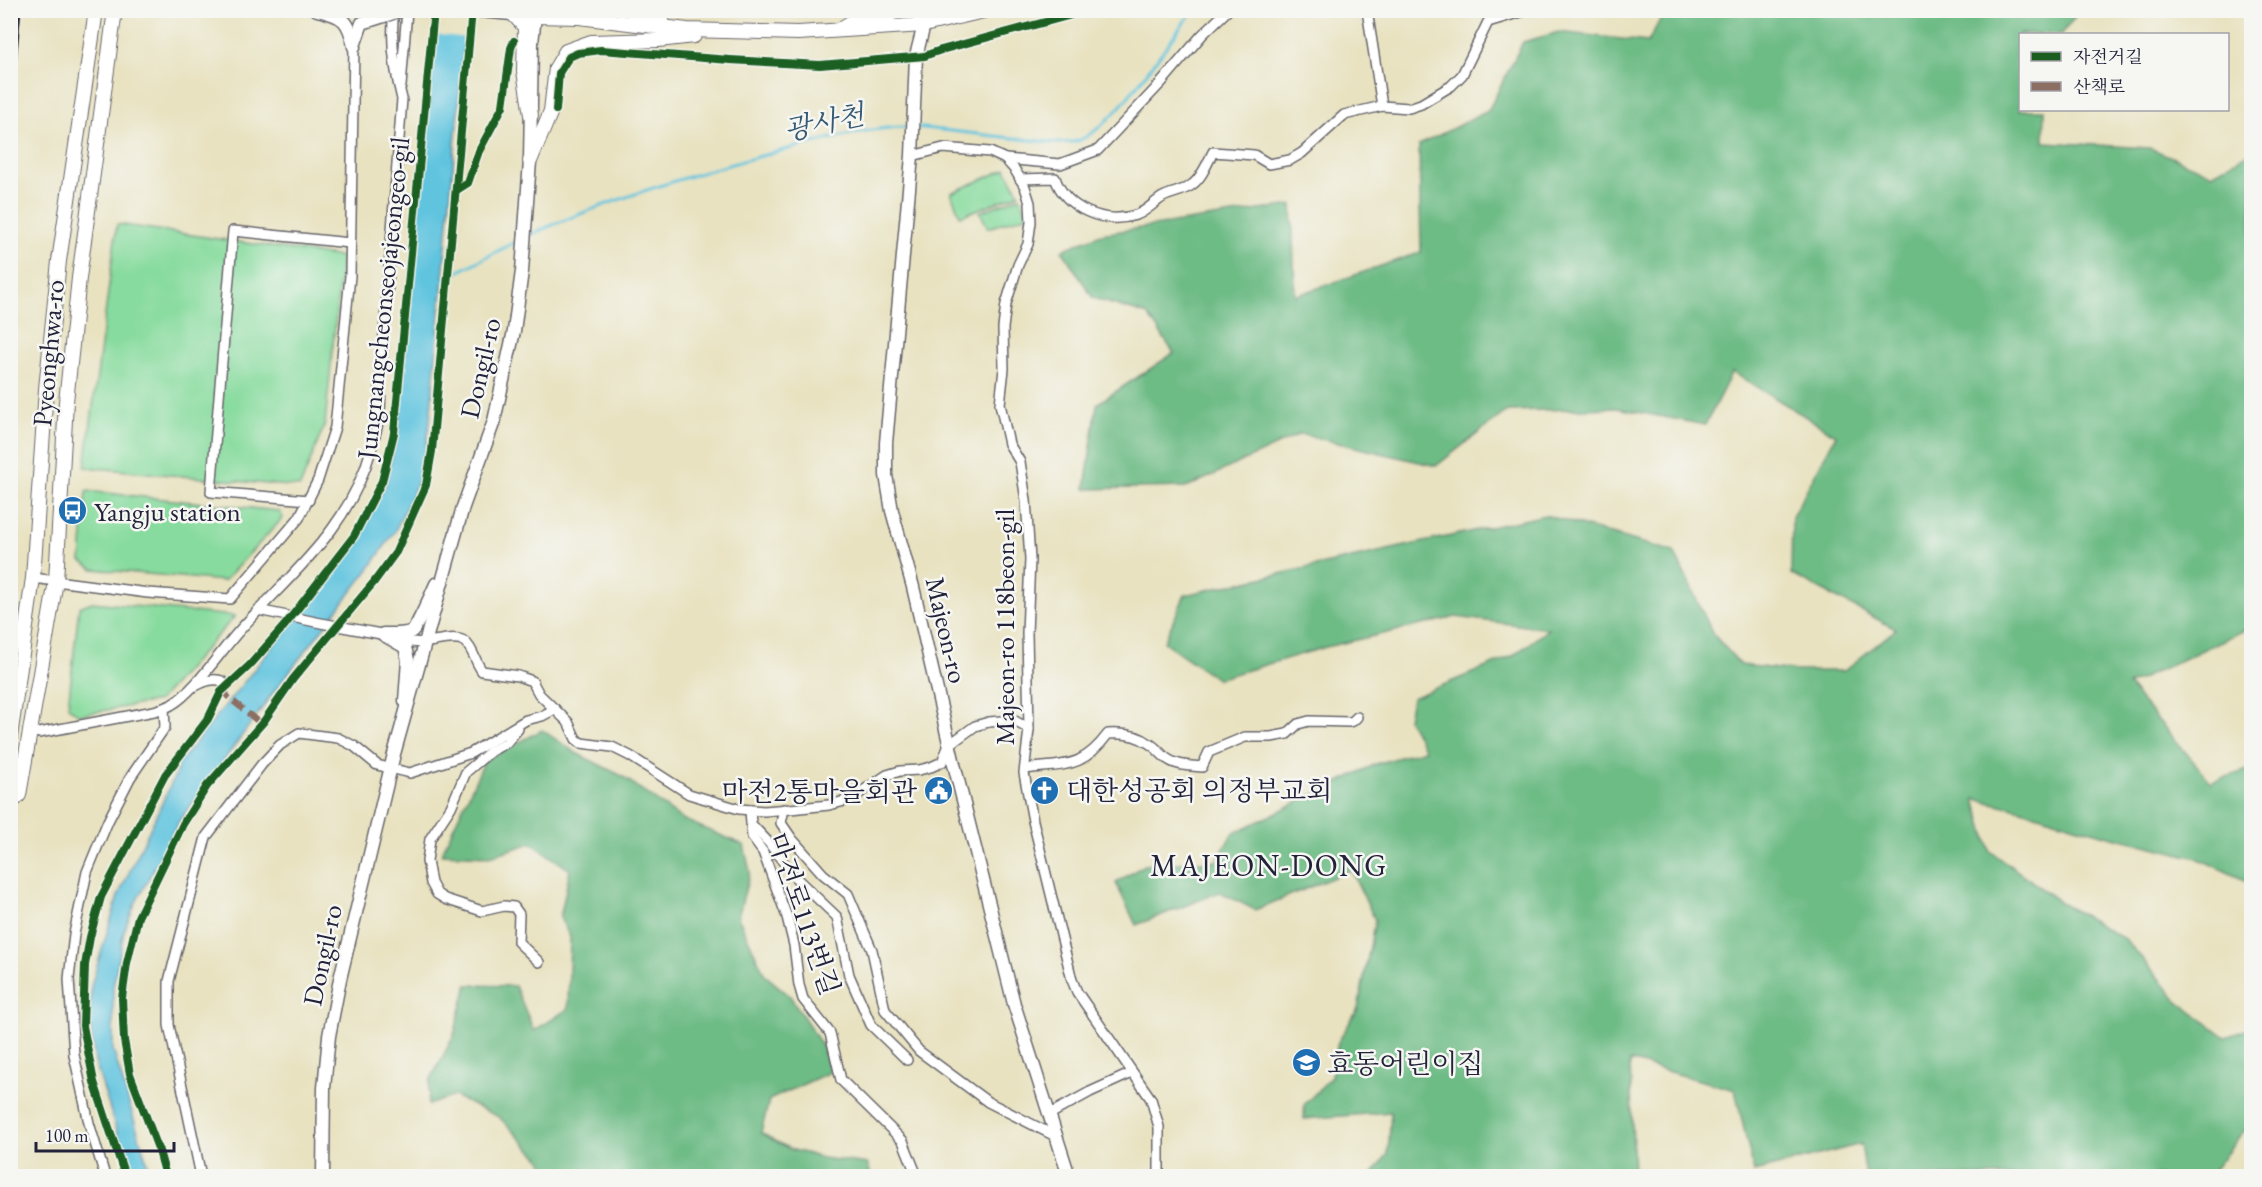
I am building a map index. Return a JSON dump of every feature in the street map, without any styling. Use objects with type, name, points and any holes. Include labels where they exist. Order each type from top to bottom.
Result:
[{"type":"main road","points":[[84,10],[92,38]]},
{"type":"main road","name":"Pyeonghwa-ro","points":[[10,737],[33,578],[46,389],[59,261],[96,10]]},
{"type":"main road","name":"Pyeonghwa-ro","points":[[10,804],[19,795],[56,581],[66,414],[78,290],[114,10]]},
{"type":"main road","points":[[112,28],[124,10]]},
{"type":"main road","points":[[631,10],[660,20],[668,27]]},
{"type":"main road","points":[[838,30],[858,18],[884,16],[902,10]]},
{"type":"main road","points":[[531,115],[524,70],[523,13],[668,27],[798,33],[838,30],[988,10]]},
{"type":"main road","points":[[530,161],[551,111],[556,68],[566,51],[591,42],[658,40],[724,31]]},
{"type":"street","points":[[33,578],[148,593],[230,599],[282,540],[309,500],[326,460],[335,428],[350,276],[354,47],[350,27],[340,16],[317,10]]},
{"type":"street","points":[[354,47],[362,23],[401,10]]},
{"type":"street","points":[[401,94],[407,10]]},
{"type":"street","points":[[468,10],[523,13]]},
{"type":"street","points":[[913,151],[944,148],[990,153],[1005,159],[1060,164],[1098,150],[1202,35],[1228,10]]},
{"type":"street","points":[[1367,10],[1382,106]]},
{"type":"street","points":[[1020,179],[1055,178],[1060,190],[1071,204],[1086,211],[1111,218],[1138,215],[1164,197],[1193,185],[1213,152],[1254,155],[1269,164],[1290,160],[1302,153],[1344,115],[1382,106],[1409,108],[1421,104],[1451,86],[1462,75],[1488,22],[1528,10]]},
{"type":"street","points":[[31,731],[39,733],[172,705],[191,688],[258,610],[312,556],[343,515],[365,472],[381,413],[380,387],[402,99],[396,76],[390,13]]},
{"type":"street","name":"Dongil-ro","points":[[323,1176],[324,1088],[329,1036],[340,979],[391,769],[464,507],[494,421],[514,331],[522,271],[530,161],[531,115],[523,13]]},
{"type":"street","name":"Majeon-ro","points":[[925,18],[916,56],[913,151],[886,443],[886,475],[892,511],[913,587],[949,745],[1014,1004],[1069,1176]]},
{"type":"street","name":"Majeon-ro 118beon-gil","points":[[1005,159],[1015,170],[1030,203],[1031,222],[1028,244],[1018,265],[1006,304],[1003,328],[1004,369],[1000,404],[1009,444],[1020,462],[1026,500],[1030,560],[1027,633],[1029,729],[1025,769],[1032,821],[1077,992],[1150,1100],[1159,1127],[1159,1176]]},
{"type":"street","points":[[309,500],[212,492],[233,231],[350,243]]},
{"type":"street","points":[[258,610],[364,632],[410,633],[416,628],[449,559]]},
{"type":"street","points":[[383,634],[412,642],[433,643],[441,639],[461,640],[469,645],[475,663],[482,670],[518,676],[532,681],[539,694],[568,722],[576,739],[581,743],[612,747],[702,800],[750,810],[829,805],[849,800],[887,775],[900,771],[919,770],[942,762],[949,745],[975,726],[1013,720],[1029,729]]},
{"type":"street","points":[[383,634],[405,647],[408,660],[404,721]]},
{"type":"street","points":[[191,688],[217,679],[222,681],[225,687]]},
{"type":"street","points":[[105,1176],[89,1123],[74,1055],[69,978],[74,934],[87,872],[108,821],[130,778],[165,728],[164,708]]},
{"type":"street","points":[[201,1176],[169,1025],[169,981],[206,837],[261,764],[280,745],[299,733],[338,738],[354,746],[377,765],[410,773],[471,753],[526,720],[542,716],[555,709]]},
{"type":"street","points":[[1025,769],[1081,761],[1091,755],[1108,734],[1117,733],[1134,735],[1142,739],[1177,764],[1202,767],[1209,752],[1239,738],[1278,736],[1287,734],[1298,724],[1309,721],[1353,722],[1357,717]]},
{"type":"street","points":[[526,720],[506,743],[491,751],[466,772],[451,807],[430,840],[427,861],[431,883],[437,894],[446,899],[482,911],[504,906],[514,907],[519,914],[518,942],[539,962]]},
{"type":"street","points":[[784,809],[780,823],[792,839],[823,874],[848,894],[872,950],[885,1010],[919,1051],[988,1102],[1057,1137]]},
{"type":"street","name":"마전로113번길","points":[[750,810],[752,837],[763,852],[787,917],[794,945],[802,999],[830,1034],[841,1080],[903,1141],[917,1176]]},
{"type":"street","points":[[751,824],[794,876],[837,917],[849,975],[870,1024],[907,1060]]},
{"type":"street","points":[[1050,1114],[1132,1073]]},
{"type":"green space","points":[[1665,11],[2079,11],[2063,33],[2019,33],[2019,111],[2045,111],[2044,142],[2150,148],[2212,174],[2251,152],[2251,627],[2128,685],[2211,782],[2251,769],[2251,883],[2197,858],[1975,799],[1990,851],[2063,904],[2126,940],[2179,1002],[2226,1037],[2251,1028],[2251,1123],[2214,1169],[2211,1176],[1866,1176],[1861,1144],[1754,1172],[1735,1090],[1630,1061],[1634,1176],[1371,1176],[1388,1154],[1391,1112],[1304,1119],[1304,1105],[1331,1077],[1338,1042],[1358,1009],[1375,920],[1351,870],[1255,910],[1220,892],[1136,925],[1116,883],[1144,865],[1217,861],[1232,834],[1376,764],[1425,750],[1408,719],[1412,698],[1513,656],[1548,629],[1456,617],[1326,647],[1217,679],[1164,642],[1185,595],[1545,515],[1674,552],[1713,634],[1741,665],[1797,671],[1844,671],[1896,629],[1791,574],[1792,517],[1836,435],[1732,372],[1705,425],[1617,408],[1507,411],[1436,466],[1300,434],[1188,487],[1085,489],[1097,404],[1174,353],[1148,315],[1093,298],[1062,250],[1101,234],[1292,205],[1295,296],[1421,252],[1419,145],[1488,111],[1523,42],[1559,32],[1648,42]]},
{"type":"green space","points":[[1006,169],[1019,194],[960,216],[951,193]]},
{"type":"green space","points":[[1020,197],[1028,215],[988,228],[980,212]]},
{"type":"green space","points":[[117,224],[342,257],[325,424],[300,487],[85,467]]},
{"type":"green space","points":[[86,491],[279,511],[283,518],[224,581],[93,569],[81,561]]},
{"type":"green space","points":[[92,602],[235,616],[159,701],[79,715],[68,707],[79,607]]},
{"type":"green space","points":[[542,730],[578,754],[622,776],[682,819],[744,845],[750,872],[738,917],[765,975],[790,996],[823,1047],[830,1072],[769,1100],[761,1133],[790,1149],[823,1158],[868,1164],[871,1176],[527,1176],[544,1163],[499,1117],[454,1096],[428,1105],[430,1081],[454,1035],[467,985],[515,986],[534,1031],[568,1009],[570,937],[560,918],[570,870],[531,843],[491,856],[441,854],[485,760]]},
{"type":"water","points":[[438,11],[467,11],[430,422],[422,473],[395,531],[369,569],[276,689],[180,820],[135,904],[124,931],[113,987],[113,1050],[151,1176],[131,1176],[95,1062],[90,1020],[91,986],[118,896],[179,763],[356,543],[385,485],[399,424],[418,197]]},
{"type":"pier","points":[[435,10],[470,10],[468,38],[432,34]]},
{"type":"waterway","name":"광사천","points":[[915,127],[1058,143],[1077,141],[1092,133],[1123,103],[1194,10]]},
{"type":"waterway","name":"광사천","points":[[527,236],[658,186],[724,166],[850,134],[908,127]]},
{"type":"waterway","name":"광사천","points":[[442,280],[521,239]]},
{"type":"railway","points":[[10,118],[20,10]]},
{"type":"marked path","points":[[225,687],[227,696],[261,724]]},
{"type":"cycle path","name":"Jungnangcheonseojajeongeo-gil","points":[[125,1176],[94,1082],[83,1026],[85,965],[90,937],[101,897],[165,775],[208,719],[221,692],[250,665],[285,625],[354,536],[382,481],[394,433],[434,10]]},
{"type":"cycle path","points":[[166,1176],[130,1074],[124,1040],[122,998],[127,963],[138,917],[183,824],[207,786],[264,721],[293,679],[374,582],[396,552],[426,485],[432,451],[472,10]]},
{"type":"cycle path","points":[[927,55],[1090,10]]},
{"type":"cycle path","points":[[457,190],[468,183],[479,151],[503,106],[514,41]]},
{"type":"cycle path","points":[[556,110],[559,73],[569,57],[578,53],[601,50],[820,65],[925,56]]},
{"type":"place","name":"Yangju station","points":[[73,511]]},
{"type":"place","name":"대한성공회 의정부교회","points":[[1045,790]]},
{"type":"place","name":"마전2통마을회관","points":[[938,791]]},
{"type":"place","name":"효동어린이집","points":[[1306,1063]]},
{"type":"district","name":"MAJEON-DONG","points":[[1269,865]]}]
